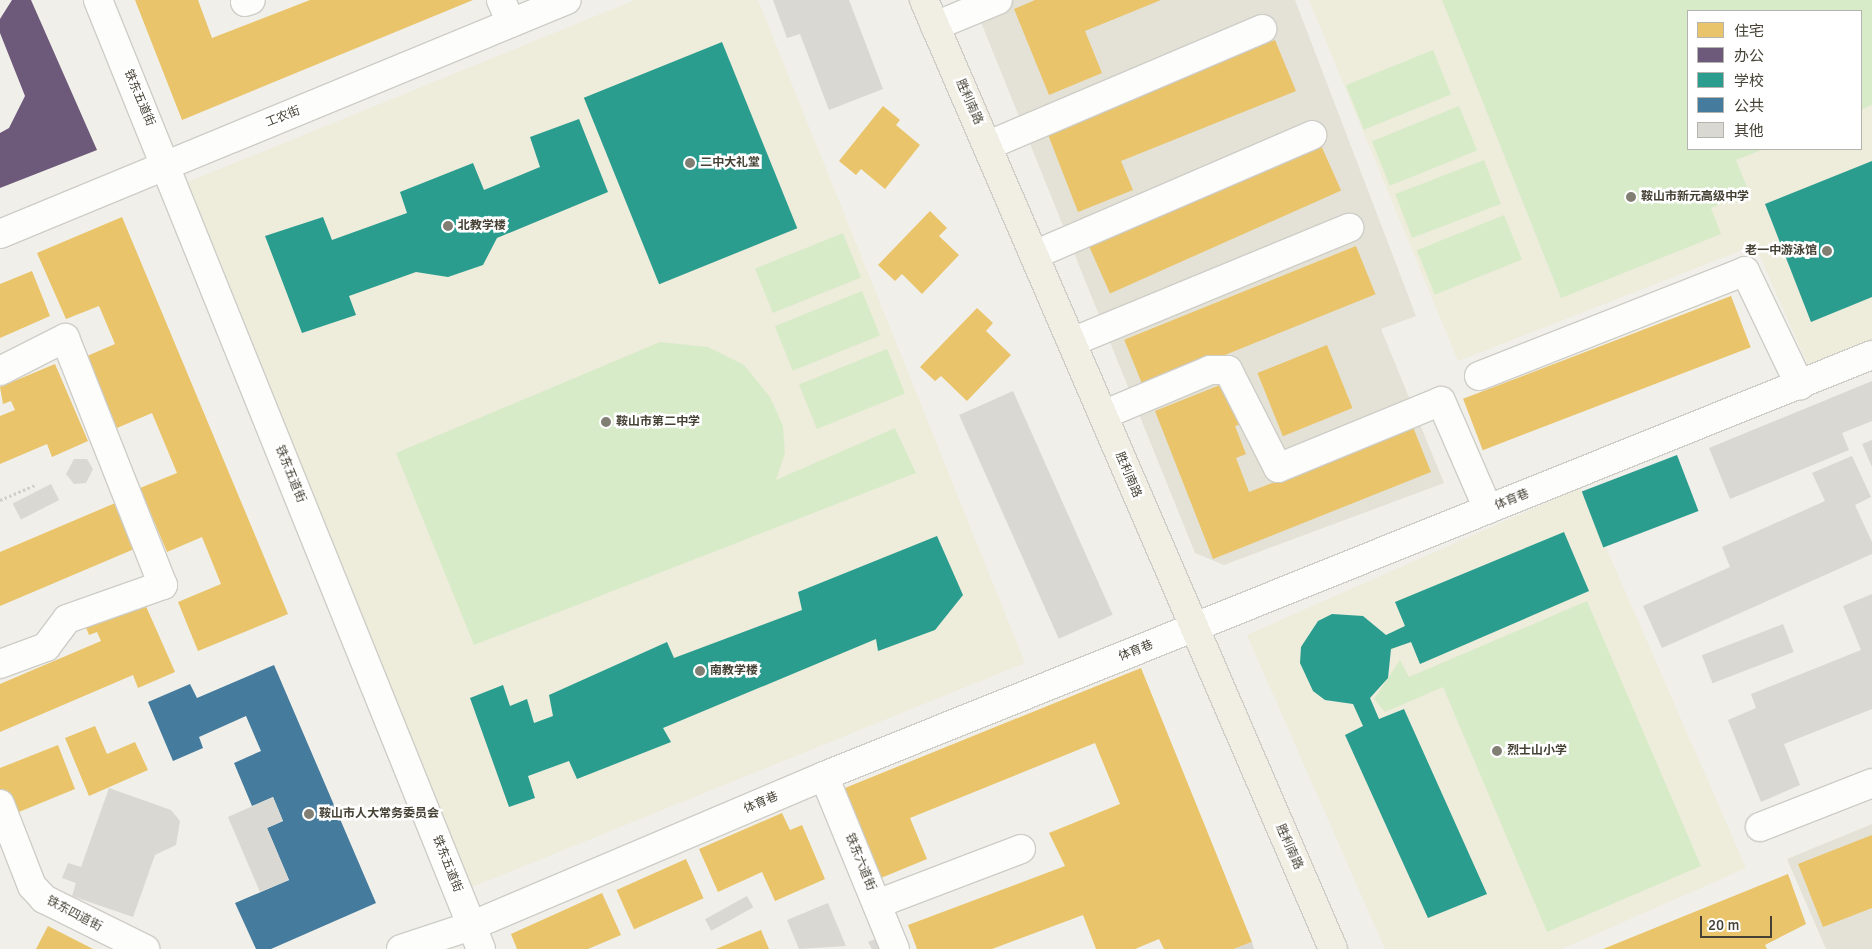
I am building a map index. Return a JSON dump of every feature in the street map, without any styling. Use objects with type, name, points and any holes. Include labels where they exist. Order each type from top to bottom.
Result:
[{"type":"main road","name":"胜利南路","points":[[924,0],[989,145],[1193,628],[1333,949]]},
{"type":"street","name":"铁东五道街","points":[[98,0],[167,165],[476,937]]},
{"type":"street","name":"工农街","points":[[0,234],[167,165],[506,12],[567,0]]},
{"type":"street","points":[[935,26],[998,0]]},
{"type":"street","points":[[989,145],[1262,29]]},
{"type":"street","points":[[1034,255],[1312,135]]},
{"type":"street","points":[[1072,342],[1349,228]]},
{"type":"street","points":[[1479,376],[1745,271],[1800,386]]},
{"type":"street","points":[[0,370],[65,338],[163,585],[68,619],[46,647],[0,664]]},
{"type":"street","name":"体育巷","points":[[401,949],[476,937],[824,776],[1488,509],[1800,386],[1872,355]]},
{"type":"street","points":[[1103,415],[1210,370],[1228,370],[1278,468],[1441,401],[1488,509]]},
{"type":"street","name":"铁东六道街","points":[[824,776],[895,949]]},
{"type":"street","points":[[1760,827],[1872,783]]},
{"type":"street","name":"铁东四道街","points":[[0,804],[32,886],[44,899],[145,949]]},
{"type":"street","points":[[877,904],[1021,849]]},
{"type":"path","points":[[0,500],[35,485]]},
{"type":"shaded area","name":"鞍山市第二中学","points":[[635,0],[758,0],[1025,663],[472,887],[188,182]]},
{"type":"shaded area","points":[[972,0],[1295,0],[1416,316],[1381,329],[1444,483],[1224,565],[1195,553]]},
{"type":"shaded area","name":"鞍山市新元高级中学","points":[[1309,0],[1872,0],[1872,344],[1810,370],[1755,245],[1458,361]]},
{"type":"shaded area","name":"烈士山小学","points":[[1580,488],[1746,868],[1562,949],[1385,949],[1247,635]]},
{"type":"shaded area","points":[[1872,824],[1872,949],[1826,949],[1787,859]]},
{"type":"green space","points":[[1442,0],[1872,0],[1872,105],[1862,110],[1862,10],[1687,10],[1687,150],[1761,150],[1736,160],[1749,192],[1711,208],[1721,234],[1561,298]]},
{"type":"green space","points":[[1433,50],[1451,95],[1364,130],[1346,85]]},
{"type":"green space","points":[[1459,106],[1477,151],[1390,186],[1372,141]]},
{"type":"green space","points":[[1484,160],[1501,204],[1412,238],[1395,194]]},
{"type":"green space","points":[[1504,215],[1522,260],[1435,295],[1417,250]]},
{"type":"green space","points":[[843,233],[861,278],[773,313],[755,269]]},
{"type":"green space","points":[[862,291],[880,336],[793,371],[775,326]]},
{"type":"green space","points":[[660,342],[708,347],[744,365],[770,397],[783,426],[785,453],[776,480],[895,428],[916,473],[474,645],[396,453]]},
{"type":"green space","points":[[887,349],[905,394],[817,429],[799,385]]},
{"type":"green space","points":[[1587,601],[1701,866],[1547,932],[1443,687],[1385,712],[1374,699],[1400,660],[1409,677]]},
{"type":"building: 住宅","points":[[135,0],[198,0],[212,38],[310,0],[473,0],[182,120]]},
{"type":"building: 住宅","points":[[1035,0],[1161,0],[1085,31],[1102,73],[1049,95],[1014,9]]},
{"type":"building: 住宅","points":[[1275,40],[1296,91],[1121,161],[1133,190],[1078,212],[1047,132]]},
{"type":"building: 住宅","points":[[883,106],[900,120],[896,125],[920,145],[885,189],[861,169],[856,175],[839,161]]},
{"type":"building: 住宅","points":[[1320,143],[1341,191],[1110,293],[1089,246]]},
{"type":"building: 住宅","points":[[930,211],[947,228],[939,236],[959,255],[922,294],[902,274],[895,281],[878,265]]},
{"type":"building: 住宅","points":[[122,217],[288,614],[198,651],[178,602],[221,584],[202,537],[167,552],[140,488],[177,473],[152,413],[117,428],[87,356],[115,344],[99,306],[66,319],[37,253]]},
{"type":"building: 住宅","points":[[1356,246],[1375,294],[1144,388],[1124,340]]},
{"type":"building: 住宅","points":[[32,271],[50,316],[0,338],[0,284]]},
{"type":"building: 住宅","points":[[1731,296],[1751,347],[1483,450],[1463,399]]},
{"type":"building: 住宅","points":[[977,308],[993,323],[986,331],[1011,355],[967,401],[941,376],[935,381],[920,367]]},
{"type":"building: 住宅","points":[[1327,345],[1352,408],[1283,436],[1257,373]]},
{"type":"building: 住宅","points":[[55,364],[88,441],[52,457],[47,444],[0,464],[0,416],[15,410],[11,401],[3,404],[0,387]]},
{"type":"building: 住宅","points":[[1225,383],[1241,424],[1235,426],[1246,454],[1236,458],[1249,492],[1413,427],[1431,472],[1213,559],[1155,411]]},
{"type":"building: 住宅","points":[[120,501],[139,547],[0,606],[0,552]]},
{"type":"building: 住宅","points":[[141,595],[175,672],[138,688],[133,675],[0,732],[0,684],[101,641],[97,632],[89,635],[83,620]]},
{"type":"building: 住宅","points":[[1141,668],[1252,942],[1234,949],[1164,949],[1159,939],[1135,949],[1096,949],[1083,915],[992,949],[917,949],[908,925],[1065,866],[1049,833],[1120,804],[1095,743],[910,818],[927,859],[876,880],[840,790]]},
{"type":"building: 住宅","points":[[95,726],[107,754],[135,742],[148,770],[89,796],[65,738]]},
{"type":"building: 住宅","points":[[58,745],[75,789],[9,816],[0,793],[0,768]]},
{"type":"building: 住宅","points":[[782,813],[790,830],[802,825],[825,879],[775,901],[762,872],[718,892],[699,849]]},
{"type":"building: 住宅","points":[[1872,835],[1872,908],[1823,927],[1798,864]]},
{"type":"building: 住宅","points":[[686,859],[703,898],[634,929],[617,890]]},
{"type":"building: 住宅","points":[[1788,874],[1806,924],[1765,945],[1767,949],[1603,949]]},
{"type":"building: 住宅","points":[[602,893],[621,935],[588,949],[517,949],[511,934]]},
{"type":"building: 住宅","points":[[48,926],[93,949],[36,949]]},
{"type":"building: 住宅","points":[[761,930],[769,949],[716,949]]},
{"type":"building: 办公","points":[[12,0],[31,0],[97,150],[0,188],[0,133],[9,128],[25,96],[0,33],[0,19]]},
{"type":"building: 学校","name":"二中大礼堂","points":[[722,42],[797,228],[659,284],[584,98]]},
{"type":"building: 学校","name":"北教学楼","points":[[579,119],[608,192],[497,238],[483,265],[448,277],[416,272],[349,296],[356,315],[302,333],[265,236],[323,217],[332,240],[407,213],[400,192],[473,163],[484,190],[540,167],[530,137]]},
{"type":"building: 学校","name":"老一中游泳馆","points":[[1872,161],[1872,297],[1811,322],[1765,204]]},
{"type":"building: 学校","points":[[1677,455],[1699,511],[1603,548],[1582,492]]},
{"type":"building: 学校","points":[[1564,532],[1589,591],[1420,664],[1411,642],[1391,649],[1388,678],[1370,698],[1379,719],[1404,709],[1487,894],[1428,918],[1345,735],[1363,726],[1353,704],[1325,700],[1313,691],[1300,663],[1301,647],[1318,621],[1332,614],[1363,616],[1386,635],[1405,626],[1395,602]]},
{"type":"building: 学校","name":"南教学楼","points":[[937,536],[963,595],[935,630],[878,651],[876,639],[663,728],[671,742],[577,779],[569,761],[528,776],[535,798],[509,807],[470,698],[503,685],[510,706],[527,699],[534,723],[553,716],[549,695],[667,642],[674,658],[802,610],[798,592]]},
{"type":"building: 公共","name":"鞍山市人大常务委员会","points":[[274,665],[376,903],[271,949],[256,949],[235,903],[289,880],[267,828],[283,821],[273,797],[252,806],[234,763],[261,751],[246,716],[199,737],[203,748],[173,761],[148,702],[190,684],[197,698]]},
{"type":"building: 其他","points":[[773,0],[849,0],[883,89],[829,110],[800,34],[787,38]]},
{"type":"building: 其他","points":[[1872,381],[1872,421],[1842,433],[1849,450],[1730,499],[1709,448]]},
{"type":"building: 其他","points":[[1013,391],[1113,615],[1059,639],[959,415]]},
{"type":"building: 其他","points":[[1872,440],[1872,467],[1862,444]]},
{"type":"building: 其他","points":[[1852,456],[1871,497],[1855,505],[1872,542],[1872,554],[1662,648],[1643,606],[1730,567],[1722,547],[1825,501],[1812,473]]},
{"type":"building: 其他","points":[[74,459],[87,459],[93,469],[86,483],[74,484],[66,474]]},
{"type":"building: 其他","points":[[51,484],[59,500],[21,520],[13,504]]},
{"type":"building: 其他","points":[[1872,594],[1872,709],[1784,744],[1800,785],[1761,802],[1728,720],[1756,708],[1751,694],[1861,650],[1843,606]]},
{"type":"building: 其他","points":[[1783,624],[1794,652],[1713,683],[1702,655]]},
{"type":"building: 其他","points":[[109,788],[171,810],[180,821],[176,845],[155,855],[133,917],[72,896],[76,883],[62,878],[68,863],[81,867]]},
{"type":"building: 其他","points":[[273,797],[283,821],[267,828],[289,880],[260,892],[228,817]]},
{"type":"building: 其他","points":[[747,896],[753,907],[711,931],[705,919]]},
{"type":"building: 其他","points":[[828,903],[846,946],[799,949],[787,920]]},
{"type":"building: 其他","points":[[883,936],[889,949],[872,949],[868,942]]},
{"type":"building: 其他","points":[[1252,942],[1254,949],[1234,949]]},
{"type":"place","name":"二中大礼堂","points":[[690,163]]},
{"type":"place","name":"鞍山市新元高级中学","points":[[1631,197]]},
{"type":"place","name":"北教学楼","points":[[448,226]]},
{"type":"place","name":"老一中游泳馆","points":[[1827,251]]},
{"type":"place","name":"鞍山市第二中学","points":[[606,422]]},
{"type":"place","name":"南教学楼","points":[[700,671]]},
{"type":"place","name":"烈士山小学","points":[[1497,751]]},
{"type":"place","name":"鞍山市人大常务委员会","points":[[309,814]]}]
